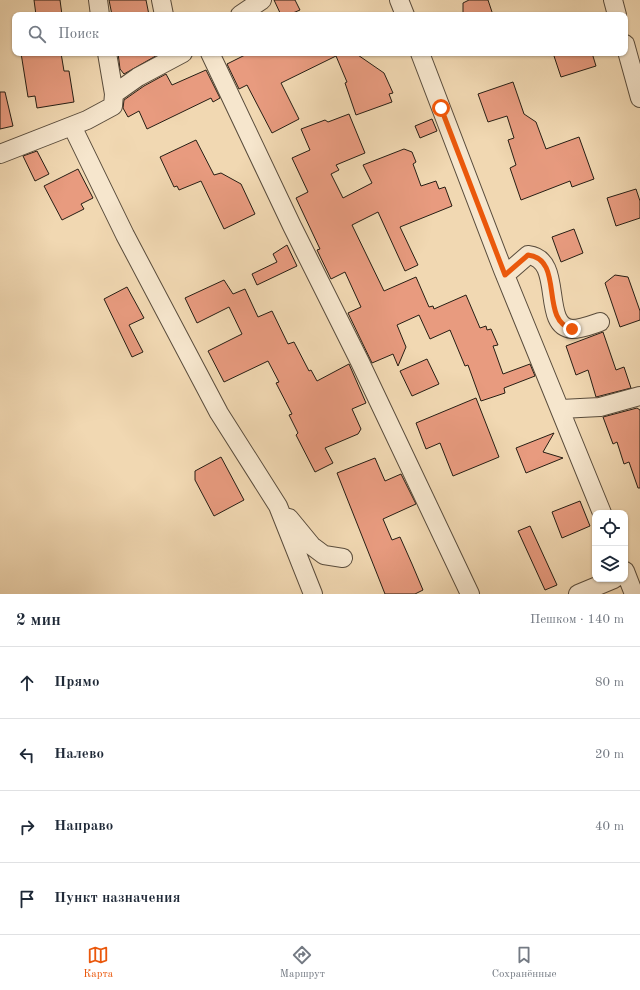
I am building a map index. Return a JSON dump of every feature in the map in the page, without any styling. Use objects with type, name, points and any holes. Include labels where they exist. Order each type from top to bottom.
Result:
[{"type":"street","points":[[98,0],[100,12]]},
{"type":"street","points":[[161,0],[163,12]]},
{"type":"street","points":[[244,12],[262,0]]},
{"type":"street","points":[[399,0],[404,12]]},
{"type":"street","points":[[613,0],[616,12]]},
{"type":"street","points":[[628,55],[640,98]]},
{"type":"street","points":[[0,154],[87,120],[113,106],[114,94],[108,56]]},
{"type":"street","points":[[114,94],[138,77],[174,56]]},
{"type":"street","points":[[211,56],[292,226],[360,362],[470,594]]},
{"type":"street","points":[[421,56],[505,275],[561,409],[601,510]]},
{"type":"street","points":[[72,126],[125,235],[216,406],[278,506],[312,546],[324,555]]},
{"type":"street","points":[[505,275],[528,255],[536,256],[543,262],[547,272],[558,319],[565,327],[572,329],[584,328],[600,322]]},
{"type":"street","points":[[561,409],[600,407],[640,396]]},
{"type":"street","points":[[278,506],[313,594]]},
{"type":"street","points":[[301,566],[308,557],[324,555],[343,558]]},
{"type":"street","points":[[578,594],[606,582]]},
{"type":"street","points":[[627,582],[634,594]]},
{"type":"building","points":[[34,0],[60,0],[62,12],[36,12]]},
{"type":"building","points":[[109,0],[146,0],[148,12],[111,12]]},
{"type":"building","points":[[274,0],[295,0],[300,10],[295,12],[280,12]]},
{"type":"building","points":[[469,0],[488,0],[492,12],[463,12],[463,3]]},
{"type":"building","points":[[21,56],[62,56],[64,71],[69,71],[74,102],[37,108],[35,96],[28,97]]},
{"type":"building","points":[[118,56],[156,56],[124,74],[120,69]]},
{"type":"building","points":[[243,56],[336,56],[281,83],[299,119],[272,133],[247,85],[239,89],[227,64]]},
{"type":"building","points":[[336,56],[359,56],[384,73],[393,93],[389,94],[392,102],[356,115],[345,83],[347,82]]},
{"type":"building","points":[[554,56],[593,56],[596,66],[561,77]]},
{"type":"building","points":[[206,70],[220,98],[213,102],[211,98],[147,129],[139,111],[128,117],[123,108],[124,100],[144,86],[166,74],[172,85]]},
{"type":"building","points":[[513,82],[524,114],[536,122],[546,149],[579,137],[594,179],[572,187],[570,181],[521,200],[510,168],[516,165],[508,140],[514,138],[507,116],[488,122],[478,94]]},
{"type":"building","points":[[0,92],[5,92],[13,126],[0,129]]},
{"type":"building","points":[[349,114],[365,153],[336,165],[339,170],[331,174],[343,198],[372,183],[363,165],[404,149],[412,152],[416,162],[413,164],[421,186],[436,181],[439,189],[445,187],[452,206],[400,227],[418,265],[405,271],[378,212],[352,225],[384,291],[416,277],[429,307],[433,306],[434,309],[466,295],[480,328],[486,326],[487,330],[491,329],[498,345],[493,346],[503,374],[530,364],[535,376],[504,388],[505,393],[481,401],[468,365],[465,366],[450,330],[430,339],[419,315],[397,325],[406,347],[398,366],[393,354],[372,363],[348,313],[361,307],[345,272],[331,279],[317,250],[320,249],[296,198],[308,192],[292,158],[310,150],[301,129],[325,120],[328,122]]},
{"type":"building","points":[[432,119],[437,131],[420,138],[415,126]]},
{"type":"building","points":[[196,140],[214,175],[221,173],[241,184],[255,214],[224,229],[201,181],[179,190],[177,186],[174,187],[160,157]]},
{"type":"building","points":[[37,151],[49,174],[35,181],[23,156]]},
{"type":"building","points":[[78,169],[93,198],[81,204],[84,209],[62,220],[44,186]]},
{"type":"building","points":[[636,189],[640,201],[640,218],[616,226],[607,198]]},
{"type":"building","points":[[574,229],[583,253],[561,262],[552,237]]},
{"type":"building","points":[[287,245],[297,266],[257,285],[252,274],[277,262],[273,254]]},
{"type":"building","points":[[615,275],[628,277],[640,311],[640,320],[620,327],[605,283]]},
{"type":"building","points":[[224,280],[233,294],[245,289],[258,317],[272,311],[288,344],[294,342],[309,371],[311,370],[317,381],[349,364],[366,403],[352,409],[361,429],[358,434],[325,448],[333,463],[315,472],[296,435],[298,433],[289,415],[292,414],[276,383],[279,382],[268,361],[224,382],[208,351],[242,334],[229,307],[197,323],[185,298]]},
{"type":"building","points":[[127,287],[144,318],[129,325],[143,352],[132,357],[104,299]]},
{"type":"building","points":[[603,332],[616,370],[624,367],[631,388],[596,397],[588,370],[576,375],[566,346]]},
{"type":"building","points":[[427,359],[439,384],[412,396],[400,371]]},
{"type":"building","points":[[476,398],[499,457],[453,476],[440,443],[426,449],[416,423]]},
{"type":"building","points":[[637,408],[640,410],[640,488],[638,488],[629,462],[624,464],[617,442],[613,444],[603,417]]},
{"type":"building","points":[[554,433],[543,452],[563,458],[526,473],[516,448]]},
{"type":"building","points":[[221,457],[244,500],[214,516],[195,480],[195,471]]},
{"type":"building","points":[[375,458],[385,481],[401,474],[416,504],[383,519],[392,540],[400,537],[412,564],[423,590],[415,594],[385,594],[337,473]]},
{"type":"building","points":[[580,501],[590,526],[562,538],[552,512]]},
{"type":"building","points":[[530,526],[557,585],[545,590],[518,531]]},
{"type":"route","points":[[441,108],[505,275],[518,262],[528,255],[536,256],[543,262],[547,272],[558,319],[565,327],[572,329]]}]
